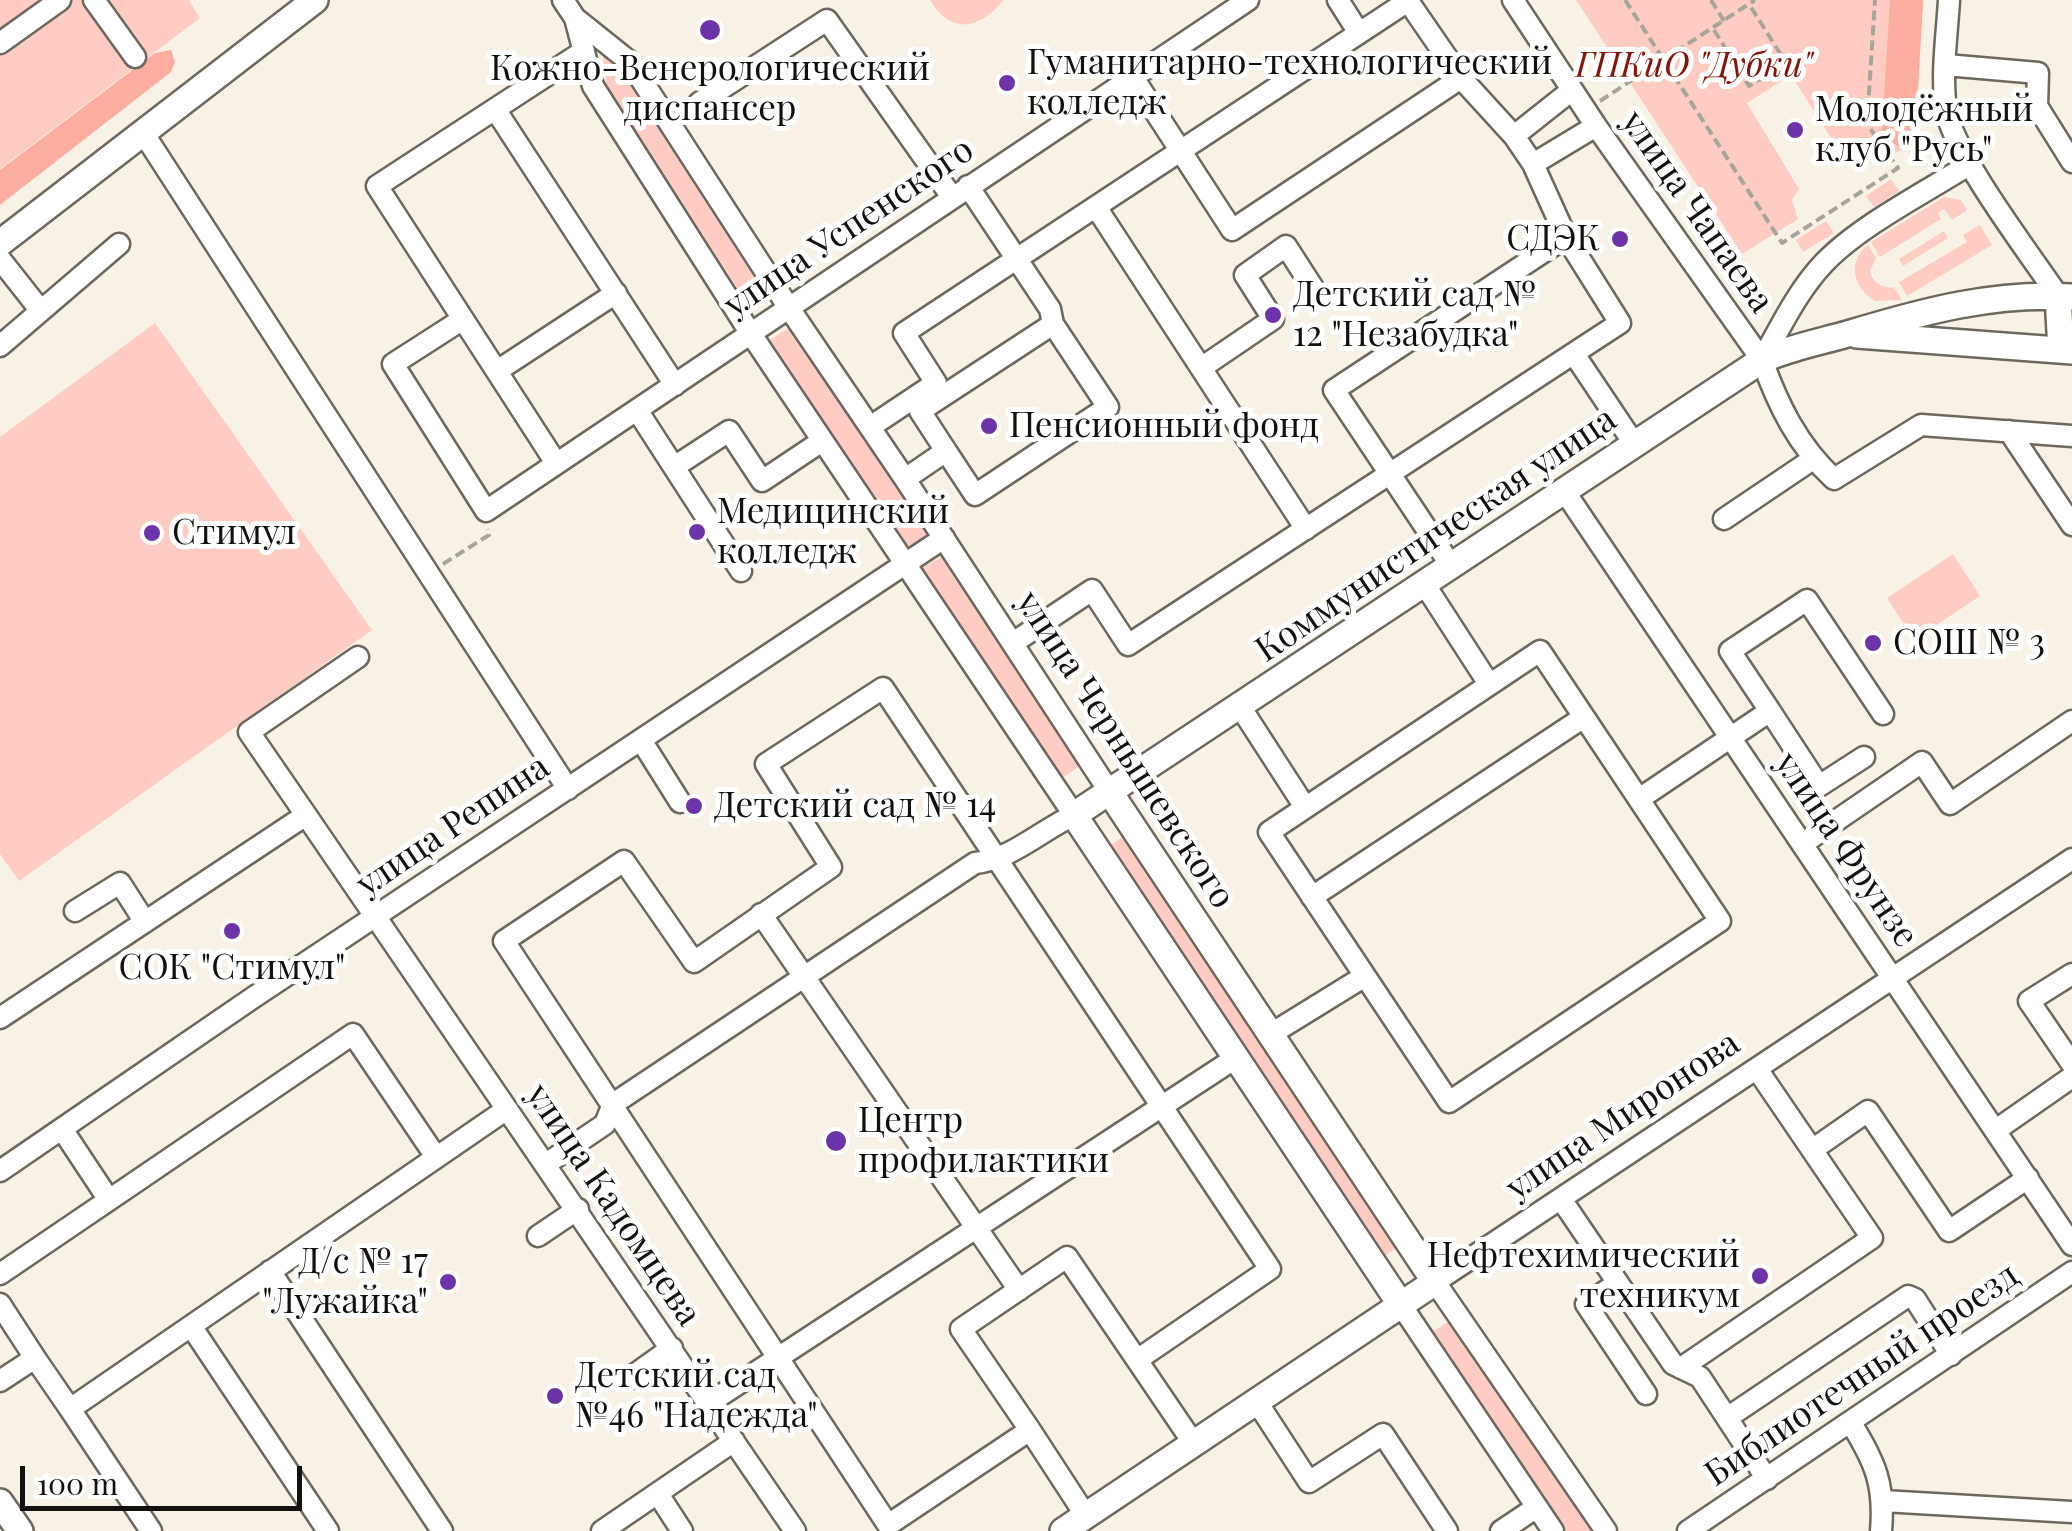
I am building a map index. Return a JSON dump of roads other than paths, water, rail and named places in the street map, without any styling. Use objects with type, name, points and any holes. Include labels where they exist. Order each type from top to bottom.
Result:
[{"type":"main road","points":[[0,243],[315,0]]},
{"type":"main road","points":[[2065,296],[2066,350]]},
{"type":"main road","name":"Коммунистическая улица","points":[[1074,815],[1762,360],[1798,346],[1948,305],[2065,296]]},
{"type":"main road","name":"Коммунистическая улица","points":[[1847,334],[2066,350]]},
{"type":"main road","name":"улица Чернышевского","points":[[1109,791],[1435,1282]]},
{"type":"main road","name":"улица Чернышевского","points":[[1074,815],[1400,1306]]},
{"type":"main road","name":"улица Миронова","points":[[1063,1531],[1435,1282]]},
{"type":"main road","points":[[0,1502],[20,1531]]},
{"type":"street","points":[[0,43],[60,0]]},
{"type":"street","points":[[94,0],[136,57]]},
{"type":"street","name":"улица Чернышевского","points":[[562,0],[575,18],[630,62],[1109,791]]},
{"type":"street","name":"улица Успенского","points":[[464,318],[393,364],[486,512],[1248,0]]},
{"type":"street","points":[[1338,0],[1359,33]]},
{"type":"street","name":"улица Чапаева","points":[[1513,0],[1590,118],[1762,360],[1775,400],[1813,460]]},
{"type":"street","points":[[1948,0],[1946,110],[1970,164],[2065,296]]},
{"type":"street","points":[[870,427],[936,383],[904,334],[1408,1],[1461,78],[1514,136],[1533,164],[1566,237],[1620,323],[1128,645],[1092,590],[1013,643]]},
{"type":"street","name":"улица Чернышевского","points":[[575,18],[593,86],[751,334],[1074,815]]},
{"type":"street","points":[[699,103],[827,20],[1016,259],[1108,408],[975,495],[920,411],[1053,324]]},
{"type":"street","points":[[556,463],[376,186],[584,51]]},
{"type":"street","points":[[1946,64],[2038,73],[2036,106],[2072,162]]},
{"type":"street","points":[[1132,76],[1232,230],[1461,78]]},
{"type":"street","points":[[1514,136],[1572,90]]},
{"type":"street","points":[[494,109],[675,385]]},
{"type":"street","points":[[1533,164],[1590,118]]},
{"type":"street","points":[[142,131],[568,789]]},
{"type":"street","points":[[1762,360],[1823,263],[1850,241],[1970,164]]},
{"type":"street","points":[[1096,206],[1306,528]]},
{"type":"street","points":[[1452,567],[1334,390],[1566,237]]},
{"type":"street","points":[[0,346],[119,244]]},
{"type":"street","points":[[1201,368],[1273,319],[1244,274],[1286,246],[1315,290]]},
{"type":"street","points":[[0,259],[40,311]]},
{"type":"street","points":[[497,370],[616,293]]},
{"type":"street","points":[[1574,354],[1634,446]]},
{"type":"street","points":[[637,410],[741,571]]},
{"type":"street","points":[[1724,519],[1813,460],[1834,479],[1921,426],[2072,436]]},
{"type":"street","points":[[674,467],[729,430],[762,481],[822,441]]},
{"type":"street","points":[[2009,432],[2072,525]]},
{"type":"street","points":[[905,479],[946,450]]},
{"type":"street","name":"улица Фрунзе","points":[[1565,492],[2072,1245]]},
{"type":"street","name":"улица Репина","points":[[0,1170],[944,538]]},
{"type":"street","points":[[1425,585],[1489,684]]},
{"type":"street","points":[[1864,756],[1819,786],[1730,651],[1807,600],[1883,714]]},
{"type":"street","points":[[1540,651],[1584,717],[1720,921],[1449,1102],[1269,832],[1540,651]]},
{"type":"street","name":"улица Кадомцева","points":[[358,657],[249,732],[795,1531]]},
{"type":"street","points":[[1030,1430],[888,1525],[504,941],[624,861],[694,962],[830,867],[766,764],[883,688],[1270,1269],[1137,1360]]},
{"type":"street","points":[[1240,708],[1305,807]]},
{"type":"street","points":[[1639,799],[1770,710]]},
{"type":"street","points":[[1312,897],[1584,717]]},
{"type":"street","points":[[1802,844],[1922,762],[1950,804],[2072,722]]},
{"type":"street","points":[[641,740],[680,802]]},
{"type":"street","points":[[0,1018],[306,815]]},
{"type":"street","points":[[546,1164],[605,1124],[614,1104],[803,976],[975,863],[998,860],[1074,815]]},
{"type":"street","name":"улица Миронова","points":[[1435,1282],[2072,859]]},
{"type":"street","points":[[75,912],[120,883],[144,922]]},
{"type":"street","points":[[761,914],[1018,1290]]},
{"type":"street","points":[[2072,974],[2029,1001],[2072,1064]]},
{"type":"street","points":[[1271,1034],[1365,976]]},
{"type":"street","points":[[0,1274],[352,1034],[436,1157]]},
{"type":"street","points":[[709,1404],[1234,1059]]},
{"type":"street","points":[[1681,1368],[1872,1238],[1757,1069]]},
{"type":"street","points":[[1996,1130],[2072,1077]]},
{"type":"street","points":[[70,1409],[508,1109]]},
{"type":"street","points":[[1812,1150],[1868,1111],[1949,1231],[2028,1178]]},
{"type":"street","points":[[62,1129],[109,1200]]},
{"type":"street","points":[[1562,1199],[1673,1364],[1700,1377],[1767,1479]]},
{"type":"street","points":[[538,1236],[578,1209]]},
{"type":"street","points":[[1086,1516],[961,1329],[1067,1257],[1194,1444]]},
{"type":"street","points":[[270,1272],[442,1531]]},
{"type":"street","name":"Библиотечный проезд","points":[[1688,1531],[2072,1272]]},
{"type":"street","name":"улица Чернышевского","points":[[1435,1282],[1606,1531]]},
{"type":"street","points":[[1618,1282],[1586,1304],[1646,1394]]},
{"type":"street","points":[[1727,1418],[1908,1296],[1915,1299],[1951,1355]]},
{"type":"street","points":[[0,1304],[151,1531]]},
{"type":"street","name":"улица Чернышевского","points":[[1400,1306],[1553,1531]]},
{"type":"street","points":[[191,1326],[328,1531]]},
{"type":"street","points":[[630,1378],[672,1348]]},
{"type":"street","points":[[0,1382],[35,1358]]},
{"type":"street","points":[[1257,1402],[1309,1482],[1382,1434],[1447,1531]]},
{"type":"street","points":[[1851,1424],[1875,1463],[1884,1501],[1881,1531]]},
{"type":"street","points":[[602,1531],[734,1441]]},
{"type":"street","points":[[658,1494],[682,1531]]},
{"type":"street","points":[[1884,1501],[2072,1512]]},
{"type":"street","points":[[1501,1531],[1537,1507]]},
{"type":"place","name":"Кожно-Венерологический диспансер","points":[[710,30]]},
{"type":"place","name":"Гуманитарно-технологический колледж","points":[[1007,83]]},
{"type":"place","name":"Молодёжный клуб \"Русь\"","points":[[1795,130]]},
{"type":"place","name":"СДЭК","points":[[1620,239]]},
{"type":"place","name":"Детский сад № 12 \"Незабудка\"","points":[[1273,315]]},
{"type":"place","name":"Пенсионный фонд","points":[[989,426]]},
{"type":"place","name":"Медицинский колледж","points":[[697,532]]},
{"type":"place","name":"Стимул","points":[[152,533]]},
{"type":"place","name":"СОШ № 3","points":[[1873,643]]},
{"type":"place","name":"Детский сад № 14","points":[[694,806]]},
{"type":"place","name":"СОК \"Стимул\"","points":[[232,931]]},
{"type":"place","name":"Центр профилактики","points":[[836,1141]]},
{"type":"place","name":"Нефтехимический техникум","points":[[1760,1276]]},
{"type":"place","name":"Д/с № 17 \"Лужайка\"","points":[[448,1282]]},
{"type":"place","name":"Детский сад №46 \"Надежда\"","points":[[555,1396]]},
{"type":"park label","name":"ГПКиО \"Дубки\"","points":[[1694,66]]}]
